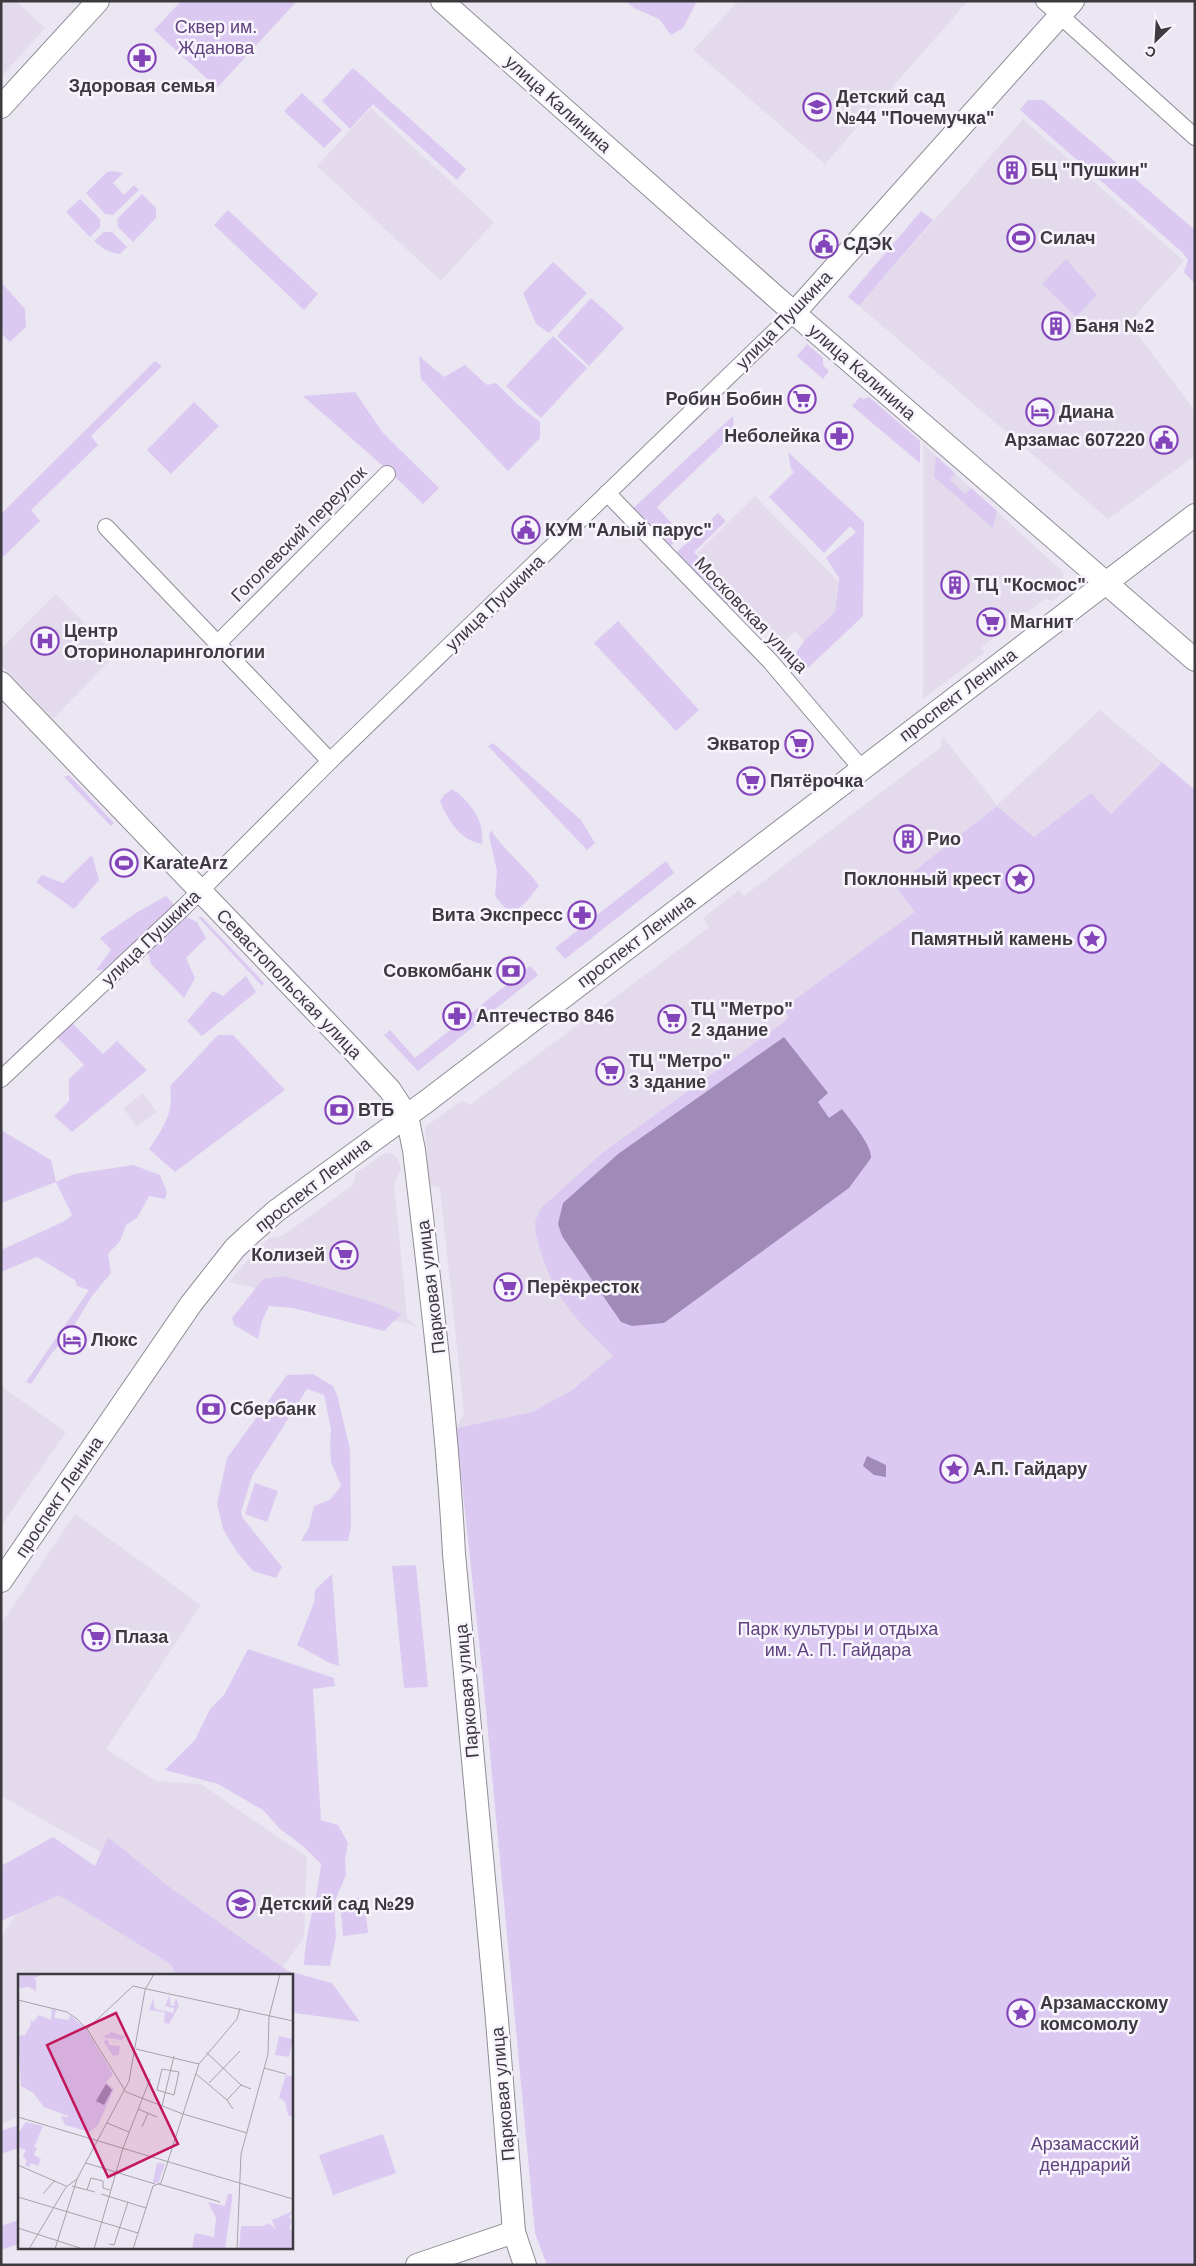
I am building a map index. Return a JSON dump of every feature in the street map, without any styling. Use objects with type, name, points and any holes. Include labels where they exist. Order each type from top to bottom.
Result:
[{"type":"street","points":[[1,107],[98,1]]},
{"type":"street","name":"улица Калинина","points":[[442,1],[794,313],[1195,660]]},
{"type":"street","points":[[1059,6],[1195,137]]},
{"type":"street","name":"улица Пушкина","points":[[1,1078],[200,891],[330,761],[794,313],[1059,6]]},
{"type":"street","name":"Гоголевский переулок","points":[[218,643],[388,474]]},
{"type":"street","name":"Московская улица","points":[[607,493],[770,661],[861,768]]},
{"type":"street","name":"проспект Ленина","points":[[1,1581],[191,1304],[235,1248],[276,1211],[407,1116],[1195,515]]},
{"type":"street","points":[[106,528],[330,761]]},
{"type":"street","name":"Севастопольская улица","points":[[1,683],[390,1090],[407,1116]]},
{"type":"street","name":"Парковая улица","points":[[407,1116],[414,1150],[440,1364],[454,1554],[497,2020],[514,2232],[525,2265]]},
{"type":"street","points":[[417,2265],[514,2232]]},
{"type":"shaded area","points":[[1,1],[19,1],[18,3],[45,28],[1,77]]},
{"type":"shaded area","name":"Детский сад №44 \"Почемучка\"","points":[[738,1],[968,1],[825,164],[693,50]]},
{"type":"shaded area","points":[[371,108],[494,222],[441,281],[317,166]]},
{"type":"shaded area","points":[[1023,119],[1184,261],[1129,323],[1195,411],[1195,456],[1108,519],[859,306]]},
{"type":"shaded area","points":[[923,444],[1063,572],[1064,584],[1061,594],[1052,601],[1045,599],[982,647],[984,653],[923,699]]},
{"type":"shaded area","points":[[755,496],[838,581],[835,612],[804,641],[795,632],[783,643],[697,553]]},
{"type":"shaded area","points":[[56,594],[115,655],[53,719],[1,665],[1,649]]},
{"type":"shaded area","points":[[1100,710],[1162,762],[1111,814],[1091,793],[1034,837],[997,806],[895,886],[916,912],[783,1008],[788,1016],[785,1021],[602,1153],[542,1207],[541,1252],[549,1271],[566,1306],[614,1356],[572,1390],[532,1412],[456,1428],[464,1414],[440,1188],[430,1186],[425,1127],[462,1100],[470,1105],[709,927],[703,918],[739,890],[744,896],[941,747],[942,736],[997,805]]},
{"type":"shaded area","points":[[784,1037],[828,1093],[818,1102],[829,1118],[842,1109],[868,1146],[871,1158],[849,1188],[664,1323],[632,1326],[621,1322],[562,1236],[558,1224],[563,1203],[618,1154]]},
{"type":"shaded area","points":[[143,1093],[157,1112],[137,1127],[123,1108]]},
{"type":"shaded area","points":[[385,1153],[393,1154],[398,1159],[401,1170],[394,1183],[407,1318],[417,1326],[229,1282],[256,1250],[269,1238],[282,1236],[353,1185],[356,1173]]},
{"type":"shaded area","points":[[1,1386],[66,1432],[1,1526]]},
{"type":"shaded area","points":[[867,1456],[886,1465],[886,1477],[874,1475],[863,1466]]},
{"type":"shaded area","points":[[75,1514],[201,1605],[106,1749],[156,1781],[201,1784],[307,1857],[304,1938],[278,1973],[107,1856],[1,1796],[1,1624]]},
{"type":"shaded area","points":[[55,1850],[206,1974],[18,1974],[18,2116],[1,2124],[1,1938]]},
{"type":"green space","name":"Сквер им. Жданова","points":[[181,1],[297,1],[217,88],[154,30]]},
{"type":"green space","points":[[626,1],[697,1],[683,28],[671,35],[659,19],[634,8]]},
{"type":"green space","points":[[353,68],[466,169],[457,180],[373,104],[350,129],[322,101]]},
{"type":"green space","points":[[302,93],[342,130],[324,148],[284,111]]},
{"type":"green space","points":[[1028,100],[1043,100],[1195,230],[1195,284],[1184,272],[1188,260],[1183,253],[1020,110]]},
{"type":"green space","points":[[107,172],[123,173],[113,183],[124,195],[134,185],[139,190],[113,215],[105,214],[86,193]]},
{"type":"green space","points":[[142,194],[156,208],[156,218],[133,242],[118,227],[117,219]]},
{"type":"green space","points":[[80,199],[100,219],[100,227],[90,237],[66,212]]},
{"type":"green space","points":[[228,210],[318,294],[304,310],[214,225]]},
{"type":"green space","points":[[921,211],[933,220],[859,306],[848,297]]},
{"type":"green space","points":[[104,232],[112,232],[127,247],[120,254],[112,253],[103,248],[94,241]]},
{"type":"green space","points":[[1066,259],[1097,295],[1076,317],[1042,284]]},
{"type":"green space","points":[[553,262],[587,293],[549,333],[536,324],[523,293]]},
{"type":"green space","points":[[1,282],[25,309],[26,327],[10,342],[1,333]]},
{"type":"green space","points":[[591,298],[624,328],[589,366],[557,336]]},
{"type":"green space","points":[[553,336],[587,368],[541,418],[506,386]]},
{"type":"green space","points":[[807,344],[823,358],[823,365],[829,371],[823,379],[797,356]]},
{"type":"green space","points":[[419,356],[444,377],[465,365],[487,385],[496,383],[516,403],[540,422],[540,438],[508,471],[421,379]]},
{"type":"green space","points":[[155,361],[162,366],[91,436],[98,445],[31,510],[40,521],[1,559],[1,514]]},
{"type":"green space","points":[[355,392],[383,433],[439,488],[423,504],[390,472],[303,396]]},
{"type":"green space","points":[[860,397],[863,399],[869,397],[920,441],[920,463],[852,406]]},
{"type":"green space","points":[[194,402],[219,426],[171,474],[147,450]]},
{"type":"green space","points":[[733,416],[734,433],[657,507],[682,535],[667,549],[630,511]]},
{"type":"green space","points":[[788,452],[864,522],[863,616],[809,667],[802,670],[796,666],[793,657],[804,641],[835,612],[839,578],[826,558],[856,532],[850,526],[824,553],[769,497],[794,472],[791,469]]},
{"type":"green space","points":[[936,456],[955,473],[950,480],[965,494],[971,488],[997,511],[993,528],[934,477]]},
{"type":"green space","points":[[718,513],[726,521],[694,552],[735,596],[724,607],[674,555]]},
{"type":"green space","points":[[618,621],[699,710],[676,731],[594,643]]},
{"type":"green space","points":[[493,743],[581,820],[595,843],[587,850],[488,746]]},
{"type":"green space","name":"Парк культуры и отдыха им. А. П. Гайдара","points":[[1162,762],[1195,790],[1195,2265],[547,2265],[535,2233],[483,1679],[456,1428],[532,1412],[572,1390],[613,1356],[588,1331],[561,1298],[546,1267],[538,1244],[535,1225],[536,1218],[542,1207],[602,1153],[785,1021],[788,1016],[783,1008],[915,912],[895,886],[997,806],[1034,837],[1091,793],[1111,814]]},
{"type":"green space","points":[[69,775],[114,823],[111,826],[64,777]]},
{"type":"green space","points":[[452,789],[465,799],[475,812],[481,827],[482,844],[474,842],[461,834],[447,815],[440,801]]},
{"type":"green space","points":[[491,830],[539,886],[526,902],[511,915],[495,896],[497,871],[489,836]]},
{"type":"green space","points":[[92,855],[99,880],[74,909],[36,882],[42,875],[63,883]]},
{"type":"green space","points":[[666,861],[674,873],[565,959],[555,948]]},
{"type":"green space","points":[[166,896],[177,908],[108,971],[96,970],[111,950],[100,938],[136,913]]},
{"type":"green space","points":[[183,915],[197,922],[206,938],[186,958],[195,978],[184,998],[151,964],[147,949]]},
{"type":"green space","points":[[198,917],[202,917],[264,983],[262,986]]},
{"type":"green space","points":[[530,966],[538,975],[418,1071],[384,1035],[390,1030],[415,1058]]},
{"type":"green space","points":[[246,976],[256,992],[202,1036],[187,1021],[213,991],[223,996]]},
{"type":"green space","points":[[70,1021],[103,1054],[117,1041],[147,1070],[72,1132],[54,1116],[69,1101],[69,1079],[84,1065],[55,1035]]},
{"type":"green space","points":[[218,1035],[233,1035],[285,1090],[175,1172],[149,1149],[167,1119],[171,1104],[170,1086]]},
{"type":"green space","points":[[1,1130],[51,1160],[56,1182],[1,1203]]},
{"type":"green space","points":[[133,1165],[160,1175],[167,1192],[165,1199],[149,1196],[137,1218],[126,1225],[120,1241],[108,1254],[111,1273],[92,1296],[70,1332],[51,1354],[31,1384],[26,1382],[89,1290],[77,1286],[75,1280],[37,1257],[1,1272],[1,1250],[65,1221],[72,1215],[56,1182],[74,1174]]},
{"type":"green space","points":[[284,1276],[376,1303],[401,1314],[384,1331],[293,1308],[269,1306],[262,1321],[258,1339],[234,1325],[232,1318],[263,1279]]},
{"type":"green space","points":[[313,1374],[333,1386],[337,1395],[350,1449],[351,1528],[348,1541],[301,1541],[309,1527],[314,1506],[330,1500],[341,1486],[331,1462],[331,1429],[324,1395],[307,1389],[252,1476],[241,1512],[242,1517],[282,1567],[276,1578],[253,1571],[237,1552],[223,1529],[217,1504],[227,1458],[287,1375]]},
{"type":"green space","points":[[255,1483],[278,1491],[267,1522],[245,1514]]},
{"type":"green space","points":[[416,1565],[428,1687],[404,1688],[392,1566]]},
{"type":"green space","points":[[332,1574],[339,1666],[297,1645],[314,1603],[315,1590]]},
{"type":"green space","points":[[248,1649],[334,1678],[335,1686],[313,1689],[321,1820],[338,1825],[348,1843],[345,1860],[346,1875],[334,1903],[336,1937],[330,1966],[304,1965],[321,1864],[303,1846],[280,1829],[263,1810],[218,1784],[165,1770],[195,1740],[210,1709],[224,1695]]},
{"type":"green space","points":[[53,1837],[95,1866],[108,1837],[172,1889],[288,1971],[332,1983],[360,2022],[295,2013],[292,2009],[292,1974],[175,1974],[172,1965],[59,1895],[1,1921],[1,1866]]},
{"type":"green space","points":[[364,1897],[368,1933],[343,1936],[340,1900]]},
{"type":"green space","points":[[18,2125],[18,2148],[1,2154],[1,2131]]},
{"type":"green space","points":[[383,2134],[396,2173],[333,2195],[319,2155]]},
{"type":"green space","points":[[18,2220],[18,2244],[1,2250],[1,2226]]},
{"type":"place","name":"Здоровая семья","points":[[142,58]]},
{"type":"place","name":"Детский сад №44 \"Почемучка\"","points":[[817,107]]},
{"type":"place","name":"БЦ \"Пушкин\"","points":[[1012,170]]},
{"type":"place","name":"Силач","points":[[1021,238]]},
{"type":"place","name":"СДЭК","points":[[824,244]]},
{"type":"place","name":"Баня №2","points":[[1056,326]]},
{"type":"place","name":"Робин Бобин","points":[[802,399]]},
{"type":"place","name":"Диана","points":[[1040,412]]},
{"type":"place","name":"Неболейка","points":[[839,436]]},
{"type":"place","name":"Арзамас 607220","points":[[1164,440]]},
{"type":"place","name":"КУМ \"Алый парус\"","points":[[526,530]]},
{"type":"place","name":"ТЦ \"Космос\"","points":[[955,585]]},
{"type":"place","name":"Магнит","points":[[991,622]]},
{"type":"place","name":"Центр Оториноларингологии","points":[[45,641]]},
{"type":"place","name":"Экватор","points":[[799,744]]},
{"type":"place","name":"Пятёрочка","points":[[751,781]]},
{"type":"place","name":"Рио","points":[[908,839]]},
{"type":"place","name":"KarateArz","points":[[124,863]]},
{"type":"place","name":"Поклонный крест","points":[[1020,879]]},
{"type":"place","name":"Вита Экспресс","points":[[582,915]]},
{"type":"place","name":"Памятный камень","points":[[1092,939]]},
{"type":"place","name":"Совкомбанк","points":[[511,971]]},
{"type":"place","name":"Аптечество 846","points":[[457,1016]]},
{"type":"place","name":"ТЦ \"Метро\" 2 здание","points":[[672,1019]]},
{"type":"place","name":"ТЦ \"Метро\" 3 здание","points":[[610,1071]]},
{"type":"place","name":"ВТБ","points":[[339,1110]]},
{"type":"place","name":"Колизей","points":[[344,1255]]},
{"type":"place","name":"Перёкресток","points":[[508,1287]]},
{"type":"place","name":"Люкс","points":[[72,1340]]},
{"type":"place","name":"Сбербанк","points":[[211,1409]]},
{"type":"place","name":"А.П. Гайдару","points":[[954,1469]]},
{"type":"place","name":"Плаза","points":[[96,1637]]},
{"type":"place","name":"Детский сад №29","points":[[241,1904]]},
{"type":"place","name":"Арзамасскому комсомолу","points":[[1021,2013]]},
{"type":"park label","name":"Арзамасский дендрарий","points":[[1085,2154]]}]
